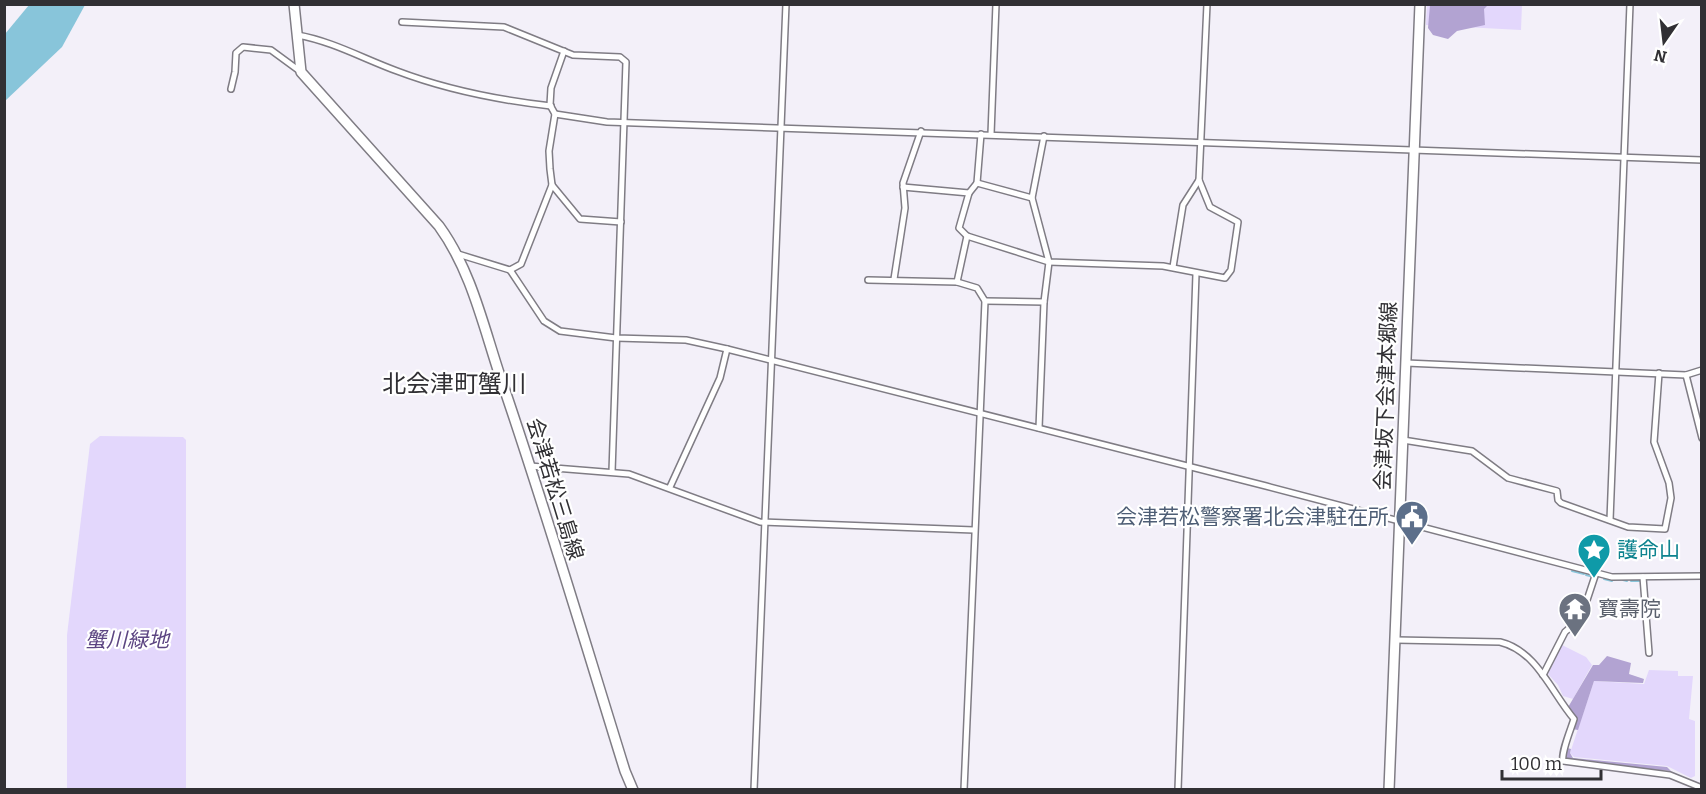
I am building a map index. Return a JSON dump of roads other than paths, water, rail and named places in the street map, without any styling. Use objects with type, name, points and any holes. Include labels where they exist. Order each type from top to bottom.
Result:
[{"type":"main road","points":[[294,4],[301,72]]},
{"type":"main road","name":"会津坂下会津本郷線","points":[[1389,789],[1420,4]]},
{"type":"main road","name":"会津若松三島線","points":[[301,72],[439,226],[458,254],[472,289],[530,466],[618,749],[633,789]]},
{"type":"street","points":[[754,789],[786,4]]},
{"type":"street","points":[[991,134],[996,4]]},
{"type":"street","points":[[981,134],[977,183],[969,193],[959,228],[967,236],[1049,262],[1173,267],[1196,274],[1228,277],[1238,222],[1210,207],[1199,180],[1207,4]]},
{"type":"street","points":[[1610,520],[1630,4]]},
{"type":"street","points":[[402,22],[504,27],[573,55],[620,57],[626,62],[612,472]]},
{"type":"street","points":[[296,34],[342,47],[400,72],[464,91],[497,100],[551,106]]},
{"type":"street","points":[[231,89],[236,53],[243,47],[271,50],[301,72]]},
{"type":"street","points":[[510,270],[521,264],[552,185],[549,151],[555,114],[551,106],[556,69],[564,51]]},
{"type":"street","points":[[555,114],[590,121],[1701,160]]},
{"type":"street","points":[[894,279],[905,208],[903,188],[921,131]]},
{"type":"street","points":[[1039,428],[1044,302],[1049,262],[1032,198],[1044,136]]},
{"type":"street","points":[[1173,267],[1183,205],[1199,180]]},
{"type":"street","points":[[977,183],[1032,198]]},
{"type":"street","points":[[552,185],[580,219],[621,222]]},
{"type":"street","points":[[903,188],[969,193]]},
{"type":"street","points":[[957,282],[967,236]]},
{"type":"street","points":[[458,254],[510,270],[532,305],[552,328],[616,338],[686,340],[726,349],[1190,466],[1612,577],[1701,576]]},
{"type":"street","points":[[1178,789],[1196,274]]},
{"type":"street","points":[[867,280],[957,282],[977,288],[985,301],[964,789]]},
{"type":"street","points":[[985,301],[1044,302]]},
{"type":"street","points":[[670,487],[720,378],[726,349]]},
{"type":"street","points":[[1406,363],[1686,375],[1701,370]]},
{"type":"street","points":[[1403,440],[1472,452],[1508,478],[1557,491],[1558,500],[1561,503],[1628,527],[1665,529],[1671,498],[1670,483],[1654,442],[1659,373]]},
{"type":"street","points":[[1686,375],[1701,438]]},
{"type":"street","points":[[530,466],[612,472],[670,487],[712,506],[766,522],[974,530]]},
{"type":"street","points":[[1542,675],[1565,632],[1581,618],[1596,573]]},
{"type":"street","points":[[1643,577],[1649,653]]},
{"type":"street","points":[[1396,640],[1500,642],[1520,650],[1574,718],[1568,744],[1562,755],[1563,761],[1670,775],[1701,788]]},
{"type":"water","points":[[29,5],[85,5],[62,47],[5,101],[5,34]]},
{"type":"waterway","points":[[1572,571],[1584,574]]},
{"type":"waterway","points":[[1586,575],[1594,577]]},
{"type":"waterway","points":[[1604,579],[1612,581]]},
{"type":"waterway","points":[[1623,580],[1627,581]]},
{"type":"waterway","points":[[1631,581],[1641,581]]},
{"type":"place","name":"会津若松警察署北会津駐在所","points":[[1412,546]]},
{"type":"place","name":"護命山","points":[[1594,579]]},
{"type":"place","name":"寶壽院","points":[[1575,638]]},
{"type":"district","name":"北会津町蟹川","points":[[454,384]]},
{"type":"park label","name":"蟹川緑地","points":[[127,640]]}]
